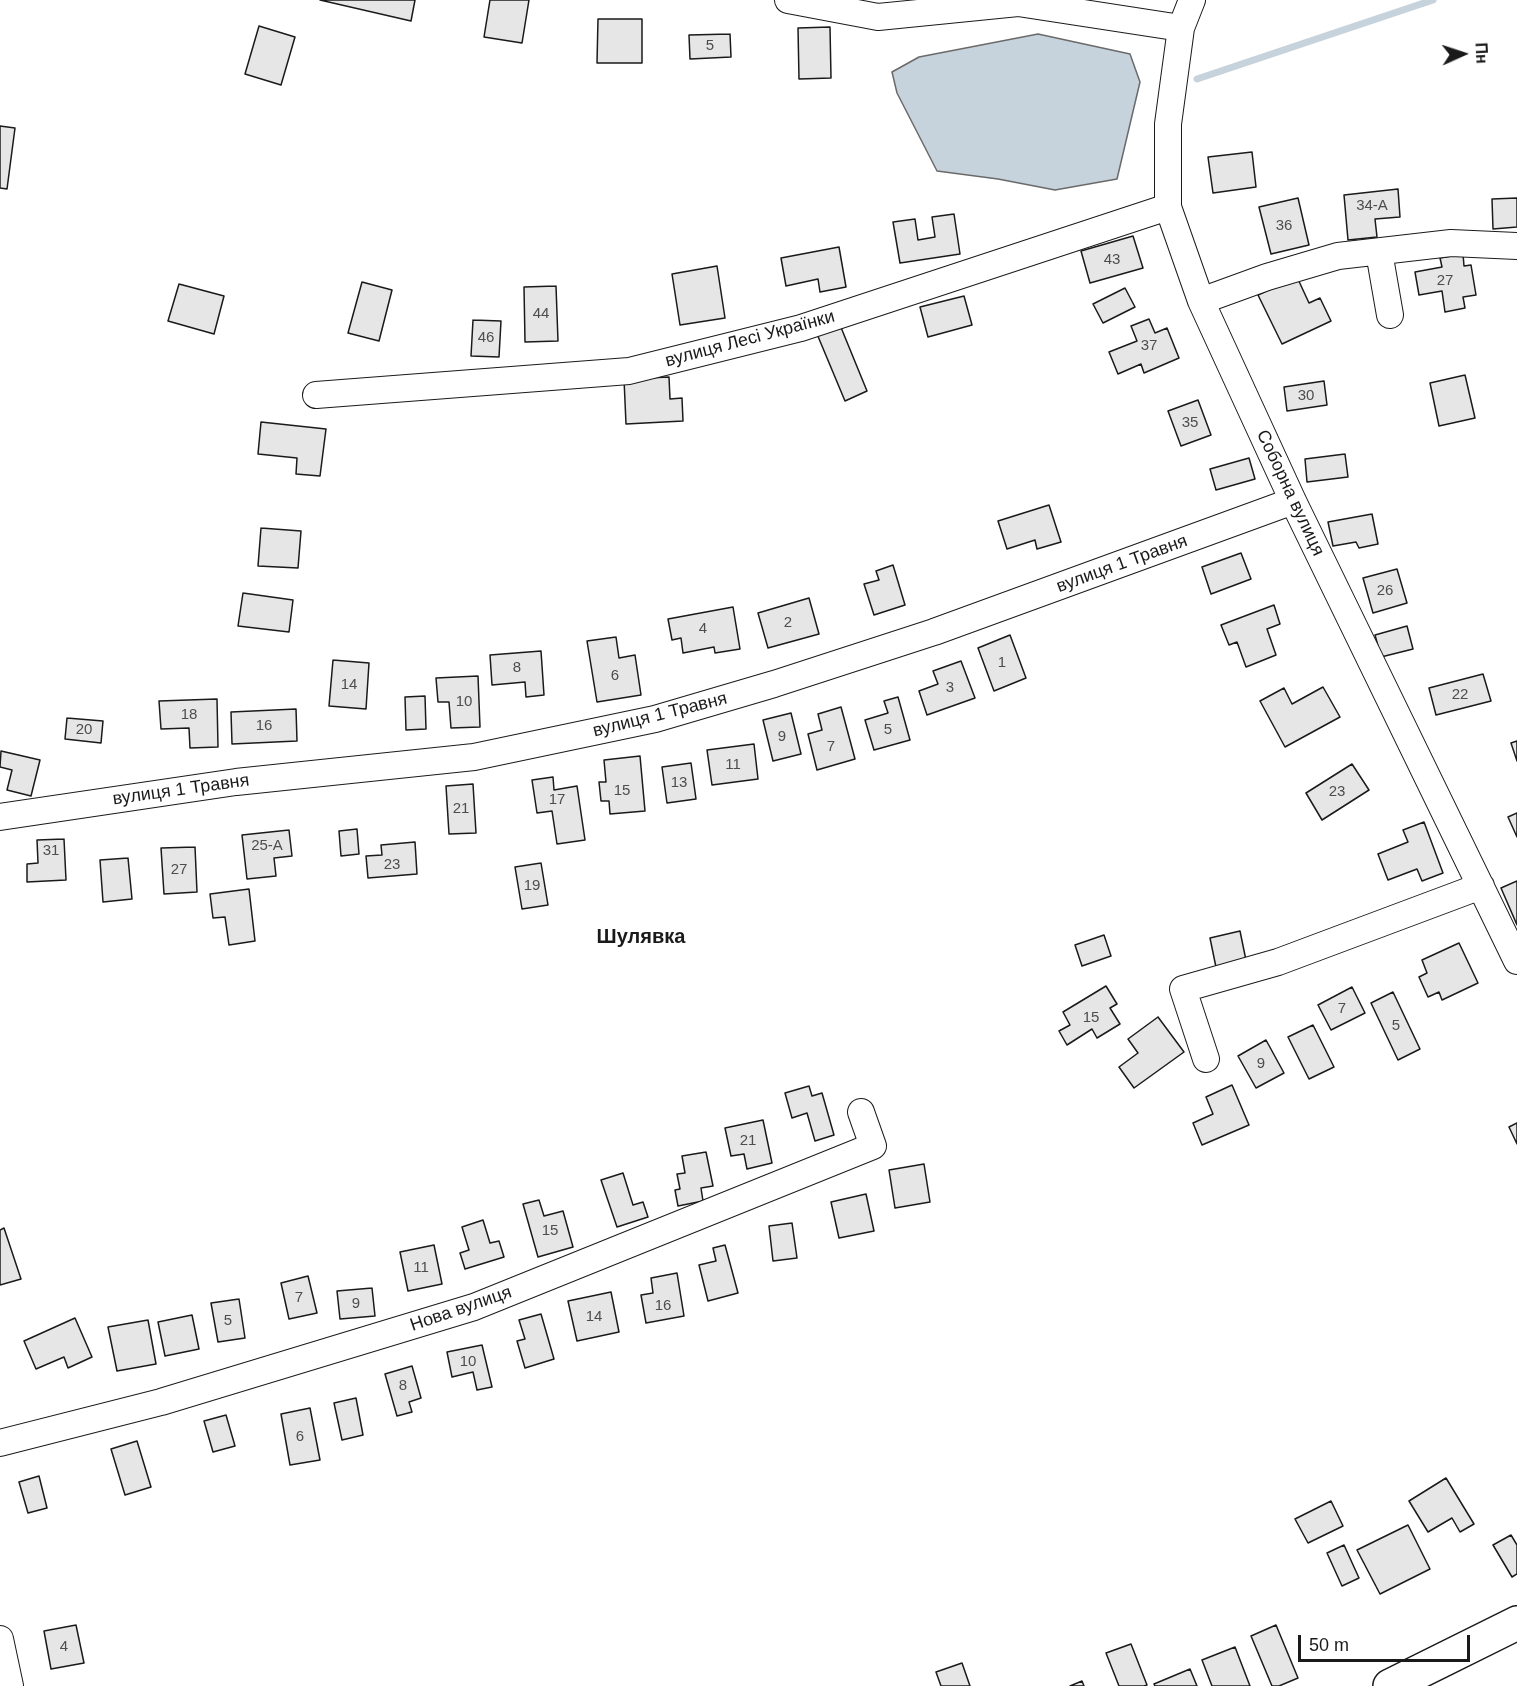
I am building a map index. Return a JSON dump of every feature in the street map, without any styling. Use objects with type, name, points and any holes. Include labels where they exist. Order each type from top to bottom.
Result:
[{"type":"main road","points":[[1390,1686],[1517,1623]]},
{"type":"street","points":[[788,0],[878,17],[1018,3],[1181,28]]},
{"type":"street","name":"Соборна вулиця","points":[[1192,0],[1181,28],[1168,124],[1168,207],[1200,301],[1293,501],[1517,961]]},
{"type":"street","name":"вулиця Лесі Українки","points":[[316,395],[629,371],[801,328],[1168,207]]},
{"type":"street","points":[[1200,301],[1267,277],[1338,256],[1451,243],[1517,246]]},
{"type":"street","points":[[1379,252],[1390,315]]},
{"type":"street","name":"вулиця 1 Травня","points":[[0,817],[236,782],[474,757],[655,719],[774,684],[934,632],[1293,501]]},
{"type":"street","points":[[1206,1059],[1184,989],[1278,962],[1481,886]]},
{"type":"street","name":"Нова вулиця","points":[[0,1443],[161,1402],[474,1307],[873,1146],[861,1112]]},
{"type":"street","points":[[0,1639],[10,1686]]},
{"type":"shaded area","points":[[1038,34],[1130,54],[1140,82],[1117,179],[1055,190],[937,171],[897,93],[892,72],[919,57]]},
{"type":"building","points":[[320,0],[415,0],[411,21]]},
{"type":"building","points":[[490,0],[529,0],[522,43],[484,37]]},
{"type":"building","points":[[598,19],[642,19],[642,63],[597,63]]},
{"type":"building","points":[[259,26],[295,37],[281,85],[245,74]]},
{"type":"building","points":[[830,27],[831,78],[799,79],[798,28]]},
{"type":"building","points":[[730,34],[731,57],[690,59],[689,35]]},
{"type":"building","points":[[0,126],[15,128],[7,189],[0,188]]},
{"type":"building","points":[[1252,152],[1256,187],[1213,193],[1208,157]]},
{"type":"building","points":[[1398,189],[1400,217],[1375,219],[1377,237],[1348,240],[1344,195]]},
{"type":"building","points":[[1298,198],[1309,245],[1271,254],[1259,207]]},
{"type":"building","points":[[1517,198],[1517,227],[1493,229],[1492,199]]},
{"type":"building","points":[[954,214],[960,254],[900,263],[893,222],[915,219],[918,240],[935,237],[932,217]]},
{"type":"building","points":[[1133,236],[1143,268],[1090,283],[1081,251]]},
{"type":"building","points":[[839,247],[846,287],[820,292],[818,279],[786,286],[781,258]]},
{"type":"building","points":[[1463,254],[1464,266],[1471,265],[1476,295],[1463,297],[1465,308],[1445,312],[1442,291],[1419,295],[1415,272],[1442,267],[1440,258]]},
{"type":"building","points":[[717,266],[725,318],[680,325],[672,274]]},
{"type":"building","points":[[1297,277],[1309,303],[1320,298],[1331,321],[1282,344],[1258,295]]},
{"type":"building","points":[[362,282],[392,290],[379,341],[348,333]]},
{"type":"building","points":[[179,284],[224,296],[214,334],[168,321]]},
{"type":"building","points":[[556,286],[558,341],[525,342],[524,287]]},
{"type":"building","points":[[1125,288],[1135,307],[1103,323],[1093,304]]},
{"type":"building","points":[[964,296],[972,325],[928,337],[920,307]]},
{"type":"building","points":[[1149,319],[1155,333],[1167,328],[1179,358],[1144,373],[1141,364],[1118,374],[1109,352],[1137,341],[1131,326]]},
{"type":"building","points":[[473,320],[501,321],[499,357],[471,356]]},
{"type":"building","points":[[840,325],[867,391],[845,401],[817,334]]},
{"type":"building","points":[[1465,375],[1475,418],[1439,426],[1430,383]]},
{"type":"building","points":[[669,377],[670,399],[682,398],[683,421],[626,424],[624,379]]},
{"type":"building","points":[[1324,381],[1327,405],[1287,411],[1284,387]]},
{"type":"building","points":[[1198,400],[1211,435],[1181,446],[1168,411]]},
{"type":"building","points":[[261,422],[326,429],[320,476],[296,474],[297,458],[258,454]]},
{"type":"building","points":[[1345,454],[1348,477],[1307,482],[1305,459]]},
{"type":"building","points":[[1249,458],[1255,479],[1216,490],[1210,469]]},
{"type":"building","points":[[1049,505],[1061,542],[1037,549],[1035,540],[1007,549],[998,521]]},
{"type":"building","points":[[1372,514],[1378,544],[1359,548],[1356,542],[1333,546],[1328,522]]},
{"type":"building","points":[[261,528],[301,531],[298,568],[258,566]]},
{"type":"building","points":[[1241,553],[1251,579],[1211,594],[1202,567]]},
{"type":"building","points":[[893,565],[905,605],[874,615],[864,584],[879,580],[876,571]]},
{"type":"building","points":[[1397,569],[1407,603],[1373,613],[1363,578]]},
{"type":"building","points":[[243,593],[293,600],[289,632],[238,626]]},
{"type":"building","points":[[809,598],[819,634],[768,648],[758,613]]},
{"type":"building","points":[[1274,605],[1280,624],[1267,629],[1276,655],[1246,667],[1237,642],[1229,645],[1221,625]]},
{"type":"building","points":[[733,607],[740,649],[715,653],[714,647],[683,653],[681,638],[672,640],[668,619]]},
{"type":"building","points":[[1407,626],[1413,649],[1381,657],[1375,635]]},
{"type":"building","points":[[1010,635],[1026,678],[994,691],[978,648]]},
{"type":"building","points":[[616,637],[619,658],[635,655],[641,695],[597,702],[587,641]]},
{"type":"building","points":[[541,651],[544,695],[526,697],[525,682],[492,685],[490,655]]},
{"type":"building","points":[[333,660],[369,663],[366,709],[329,706]]},
{"type":"building","points":[[961,661],[975,698],[927,715],[919,691],[938,684],[933,671]]},
{"type":"building","points":[[1483,674],[1491,701],[1436,715],[1429,688]]},
{"type":"building","points":[[478,676],[480,727],[451,728],[449,702],[438,702],[436,678]]},
{"type":"building","points":[[1323,687],[1340,717],[1285,747],[1260,701],[1284,688],[1292,704]]},
{"type":"building","points":[[425,696],[426,729],[406,730],[405,697]]},
{"type":"building","points":[[898,697],[910,740],[874,750],[865,720],[888,713],[884,701]]},
{"type":"building","points":[[217,699],[218,747],[190,748],[189,728],[161,729],[159,701]]},
{"type":"building","points":[[841,707],[855,759],[817,770],[808,734],[822,730],[818,714]]},
{"type":"building","points":[[296,709],[297,741],[232,744],[231,712]]},
{"type":"building","points":[[791,713],[801,754],[773,761],[763,720]]},
{"type":"building","points":[[67,718],[103,721],[101,743],[65,739]]},
{"type":"building","points":[[1517,741],[1517,761],[1511,743]]},
{"type":"building","points":[[754,744],[758,779],[712,785],[707,750]]},
{"type":"building","points":[[1,751],[40,760],[31,796],[7,790],[12,770],[0,767]]},
{"type":"building","points":[[640,756],[645,811],[610,814],[609,801],[601,801],[599,782],[606,782],[604,760]]},
{"type":"building","points":[[691,763],[696,799],[667,803],[662,767]]},
{"type":"building","points":[[1352,764],[1369,790],[1322,820],[1306,793]]},
{"type":"building","points":[[553,777],[554,790],[577,786],[585,840],[557,844],[552,811],[537,813],[532,780]]},
{"type":"building","points":[[473,784],[476,833],[449,834],[446,786]]},
{"type":"building","points":[[1517,813],[1517,837],[1508,817]]},
{"type":"building","points":[[1424,822],[1443,873],[1422,881],[1417,869],[1388,880],[1378,854],[1408,842],[1403,830]]},
{"type":"building","points":[[357,829],[359,854],[341,856],[339,831]]},
{"type":"building","points":[[289,830],[292,856],[274,858],[276,876],[247,879],[242,835]]},
{"type":"building","points":[[64,839],[66,880],[27,882],[27,864],[38,863],[37,840]]},
{"type":"building","points":[[415,842],[417,874],[368,878],[366,856],[382,855],[381,845]]},
{"type":"building","points":[[195,847],[197,892],[164,894],[161,848]]},
{"type":"building","points":[[128,858],[132,899],[103,902],[100,860]]},
{"type":"building","points":[[541,863],[548,905],[522,909],[515,867]]},
{"type":"building","points":[[1517,881],[1517,925],[1501,888]]},
{"type":"building","points":[[249,889],[255,941],[229,945],[225,917],[213,918],[210,894]]},
{"type":"building","points":[[1240,931],[1248,970],[1218,977],[1210,938]]},
{"type":"building","points":[[1104,935],[1111,956],[1082,966],[1075,945]]},
{"type":"building","points":[[1459,943],[1478,983],[1442,1000],[1439,992],[1428,997],[1419,977],[1427,973],[1422,960]]},
{"type":"building","points":[[1106,986],[1117,1004],[1110,1008],[1120,1024],[1097,1038],[1092,1029],[1067,1045],[1059,1031],[1070,1025],[1063,1012]]},
{"type":"building","points":[[1352,987],[1365,1013],[1331,1030],[1318,1005]]},
{"type":"building","points":[[1393,992],[1420,1049],[1398,1060],[1371,1003]]},
{"type":"building","points":[[1158,1017],[1184,1052],[1134,1088],[1119,1067],[1138,1053],[1128,1039]]},
{"type":"building","points":[[1313,1025],[1334,1067],[1309,1079],[1288,1037]]},
{"type":"building","points":[[1266,1040],[1284,1073],[1256,1088],[1238,1056]]},
{"type":"building","points":[[1232,1085],[1249,1125],[1202,1145],[1193,1123],[1213,1114],[1206,1097]]},
{"type":"building","points":[[809,1086],[812,1096],[822,1093],[834,1135],[815,1141],[807,1113],[792,1118],[785,1093]]},
{"type":"building","points":[[763,1120],[772,1163],[747,1169],[744,1154],[731,1156],[725,1128]]},
{"type":"building","points":[[1517,1123],[1517,1144],[1509,1127]]},
{"type":"building","points":[[706,1152],[713,1186],[701,1188],[703,1201],[678,1206],[675,1190],[680,1189],[677,1174],[685,1173],[682,1156]]},
{"type":"building","points":[[924,1164],[930,1202],[895,1208],[889,1170]]},
{"type":"building","points":[[623,1173],[633,1205],[643,1202],[648,1217],[617,1227],[601,1180]]},
{"type":"building","points":[[866,1194],[874,1231],[839,1238],[831,1202]]},
{"type":"building","points":[[539,1200],[544,1216],[563,1211],[573,1247],[538,1257],[523,1204]]},
{"type":"building","points":[[483,1220],[490,1243],[499,1241],[504,1257],[465,1269],[460,1253],[469,1250],[462,1227]]},
{"type":"building","points":[[792,1223],[797,1258],[773,1261],[769,1226]]},
{"type":"building","points":[[4,1228],[21,1279],[0,1285],[0,1230]]},
{"type":"building","points":[[434,1245],[442,1284],[408,1291],[400,1252]]},
{"type":"building","points":[[725,1245],[738,1293],[708,1301],[699,1265],[716,1261],[713,1248]]},
{"type":"building","points":[[677,1273],[684,1316],[646,1323],[641,1295],[653,1293],[651,1278]]},
{"type":"building","points":[[308,1276],[317,1313],[289,1319],[281,1283]]},
{"type":"building","points":[[372,1288],[375,1316],[340,1319],[337,1291]]},
{"type":"building","points":[[611,1292],[619,1332],[577,1341],[568,1301]]},
{"type":"building","points":[[239,1299],[245,1338],[218,1342],[211,1303]]},
{"type":"building","points":[[541,1314],[554,1359],[525,1368],[517,1341],[525,1339],[519,1320]]},
{"type":"building","points":[[192,1315],[199,1349],[165,1356],[158,1322]]},
{"type":"building","points":[[75,1318],[92,1357],[68,1368],[64,1357],[36,1369],[24,1341]]},
{"type":"building","points":[[148,1320],[156,1364],[117,1371],[108,1327]]},
{"type":"building","points":[[482,1345],[492,1387],[477,1390],[473,1372],[452,1377],[447,1352]]},
{"type":"building","points":[[412,1366],[421,1398],[409,1402],[412,1412],[397,1416],[385,1374]]},
{"type":"building","points":[[356,1398],[363,1435],[342,1440],[334,1403]]},
{"type":"building","points":[[310,1408],[320,1460],[290,1465],[281,1414]]},
{"type":"building","points":[[226,1415],[235,1446],[213,1452],[204,1421]]},
{"type":"building","points":[[137,1441],[151,1487],[125,1495],[111,1449]]},
{"type":"building","points":[[39,1476],[47,1508],[28,1513],[19,1482]]},
{"type":"building","points":[[1446,1478],[1474,1524],[1460,1532],[1452,1518],[1428,1532],[1409,1501]]},
{"type":"building","points":[[1331,1501],[1343,1526],[1308,1543],[1295,1519]]},
{"type":"building","points":[[1408,1525],[1430,1569],[1380,1594],[1357,1550]]},
{"type":"building","points":[[1511,1535],[1517,1545],[1517,1574],[1512,1577],[1493,1545]]},
{"type":"building","points":[[1344,1545],[1359,1578],[1342,1586],[1327,1553]]},
{"type":"building","points":[[76,1625],[84,1663],[51,1669],[44,1631]]},
{"type":"building","points":[[1276,1625],[1298,1678],[1279,1686],[1272,1686],[1251,1636]]},
{"type":"building","points":[[1131,1644],[1147,1685],[1119,1686],[1106,1653]]},
{"type":"building","points":[[1235,1647],[1250,1686],[1212,1686],[1202,1660]]},
{"type":"building","points":[[962,1663],[970,1686],[941,1686],[936,1672]]},
{"type":"building","points":[[1190,1669],[1197,1686],[1155,1686],[1154,1684]]},
{"type":"building","points":[[1082,1681],[1084,1686],[1070,1686]]},
{"type":"waterway","points":[[1197,79],[1433,0]]},
{"type":"district","name":"Шулявка","points":[[641,937]]}]
